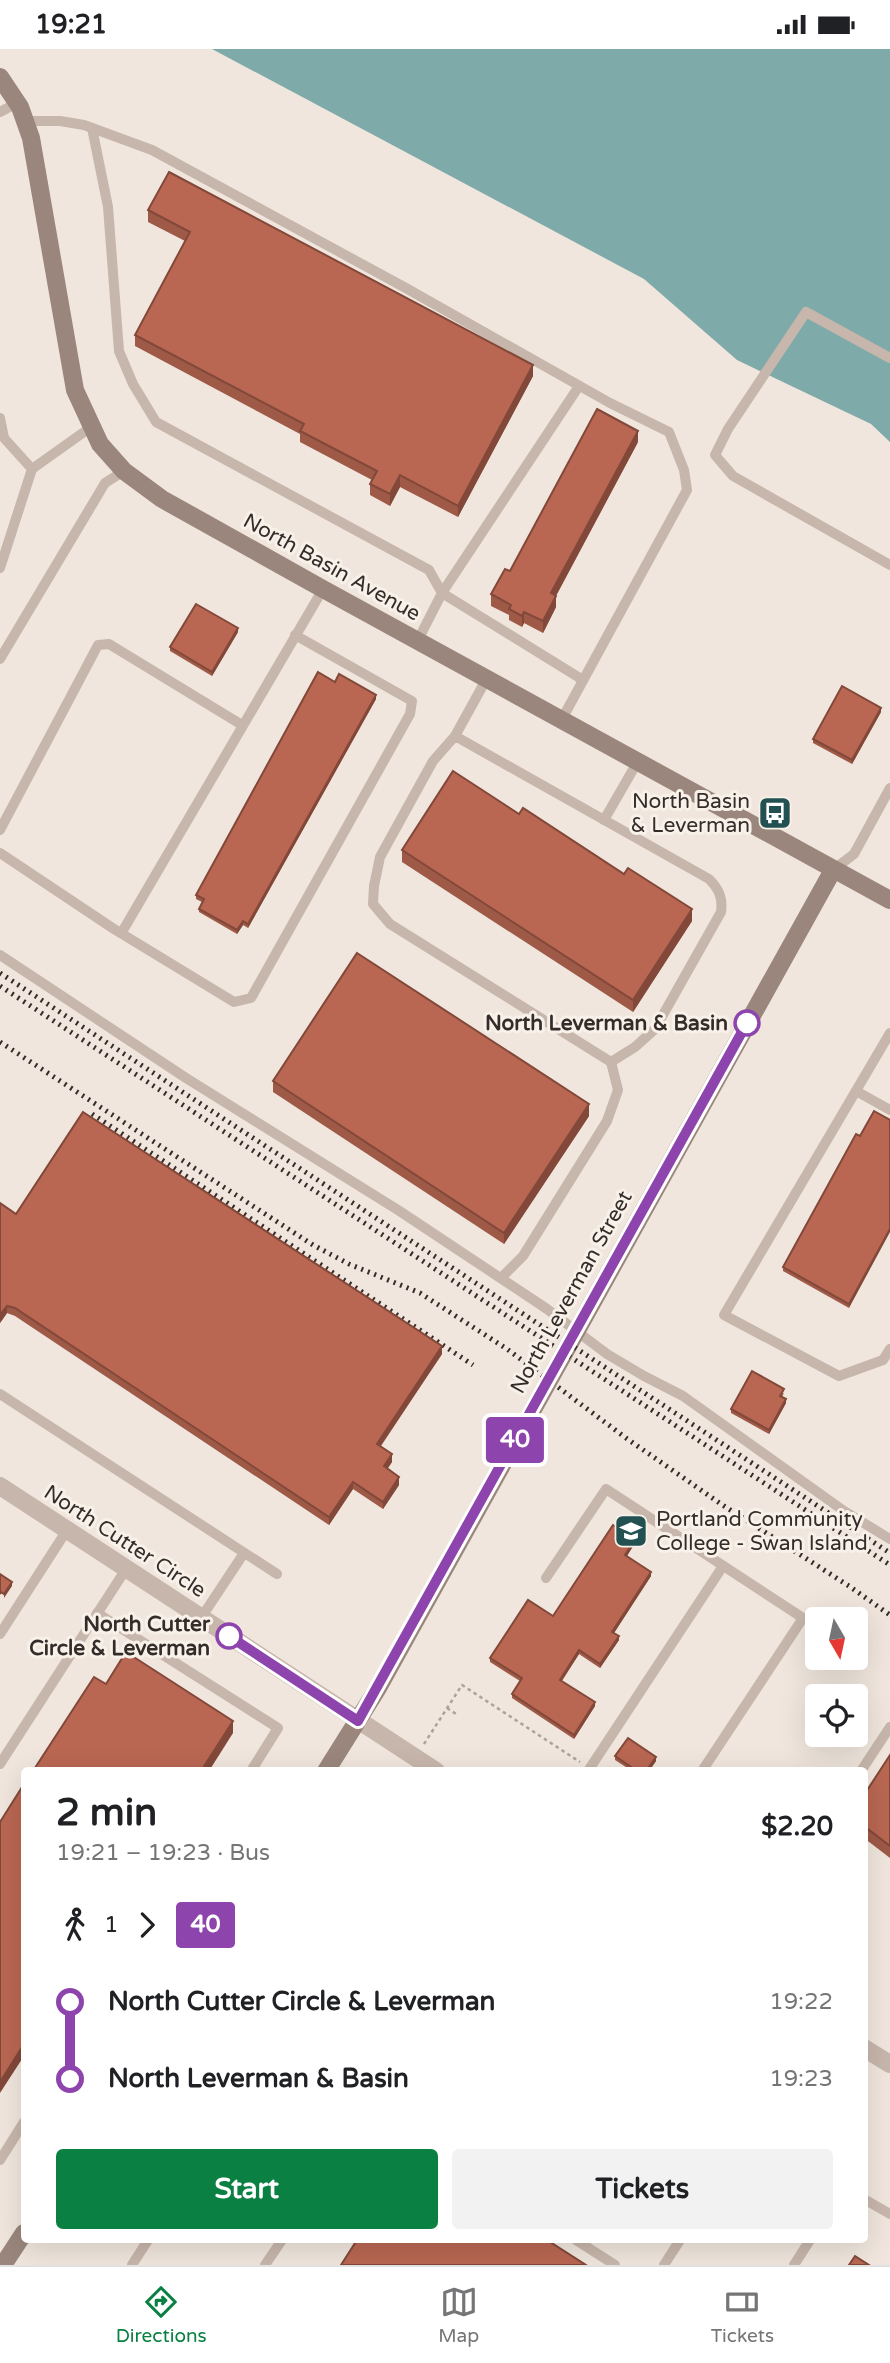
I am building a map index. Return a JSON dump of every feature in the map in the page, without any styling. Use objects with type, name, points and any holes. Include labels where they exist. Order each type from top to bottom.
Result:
[{"type":"main road","name":"North Basin Avenue","points":[[0,77],[18,103],[35,155],[71,373],[81,405],[100,444],[124,471],[162,499],[890,900]]},
{"type":"main road","name":"North Leverman Street","points":[[329,1767],[358,1721],[833,870]]},
{"type":"main road","points":[[3,2265],[21,2238]]},
{"type":"street","name":"North Cutter Circle","points":[[0,1486],[430,1767]]},
{"type":"street","points":[[868,2050],[890,2064]]},
{"type":"lane","points":[[0,112],[18,103]]},
{"type":"lane","points":[[26,121],[60,121],[92,128],[152,150],[579,386],[669,432],[684,470],[687,490],[562,719]]},
{"type":"lane","points":[[92,128],[108,207],[119,351],[133,384],[156,422],[429,570],[442,593],[583,680]]},
{"type":"lane","points":[[890,358],[806,312],[728,429],[715,454],[733,476],[890,565]]},
{"type":"lane","points":[[418,640],[442,593],[579,386]]},
{"type":"lane","points":[[0,418],[4,438],[32,469]]},
{"type":"lane","points":[[0,568],[32,469],[91,427]]},
{"type":"lane","points":[[0,659],[105,483],[124,471]]},
{"type":"lane","points":[[122,932],[323,589]]},
{"type":"lane","points":[[0,853],[234,1002],[251,998],[410,714],[412,701],[295,635]]},
{"type":"lane","points":[[0,830],[99,645],[109,644],[242,725]]},
{"type":"lane","points":[[488,678],[455,736],[433,761],[380,857],[373,904],[390,924],[611,1062],[618,1090],[607,1121],[523,1256],[501,1278]]},
{"type":"lane","points":[[455,736],[709,879],[718,888],[722,905],[720,912],[655,1029],[635,1047],[611,1062]]},
{"type":"lane","points":[[604,820],[638,761]]},
{"type":"lane","points":[[833,870],[854,854],[890,788]]},
{"type":"lane","points":[[0,955],[186,1078],[398,1210],[547,1309],[607,1354],[683,1396],[853,1517],[890,1539]]},
{"type":"lane","points":[[890,1033],[724,1315],[839,1376],[883,1360],[890,1349]]},
{"type":"lane","points":[[856,1091],[890,1110]]},
{"type":"lane","points":[[0,1394],[277,1574]]},
{"type":"lane","points":[[546,1579],[606,1489],[803,1618],[705,1767]]},
{"type":"lane","points":[[0,1634],[67,1530]]},
{"type":"lane","points":[[201,1618],[244,1552]]},
{"type":"lane","points":[[591,1767],[723,1566]]},
{"type":"lane","points":[[0,1764],[126,1569]]},
{"type":"lane","points":[[97,1613],[278,1728],[254,1767]]},
{"type":"lane","points":[[864,1767],[890,1727]]},
{"type":"lane","points":[[0,2160],[21,2127]]},
{"type":"lane","points":[[868,2201],[890,2214]]},
{"type":"lane","points":[[132,2265],[146,2243]]},
{"type":"lane","points":[[265,2265],[280,2243]]},
{"type":"lane","points":[[581,2243],[615,2265]]},
{"type":"lane","points":[[664,2265],[678,2243]]},
{"type":"lane","points":[[794,2265],[808,2243]]},
{"type":"path","points":[[415,1757],[463,1685],[585,1767]]},
{"type":"path","points":[[447,1708],[456,1714]]},
{"type":"water","points":[[212,49],[890,49],[890,442],[871,424],[737,360],[644,279]]},
{"type":"building","points":[[169,172],[533,365],[458,506],[400,475],[390,494],[370,484],[377,471],[300,431],[304,424],[135,335],[190,232],[148,210]]},
{"type":"building","points":[[597,409],[638,431],[551,593],[556,596],[543,621],[524,612],[522,616],[509,609],[511,605],[491,594],[505,569],[510,571]]},
{"type":"building","points":[[196,604],[238,628],[212,672],[170,647]]},
{"type":"building","points":[[318,672],[335,682],[339,674],[376,695],[248,924],[243,921],[237,930],[199,909],[204,899],[196,895]]},
{"type":"building","points":[[842,686],[881,708],[852,760],[813,739]]},
{"type":"building","points":[[453,771],[519,814],[523,808],[624,874],[628,868],[692,909],[633,1000],[402,850]]},
{"type":"building","points":[[357,953],[589,1104],[504,1233],[273,1081]]},
{"type":"building","points":[[874,1111],[890,1120],[890,1229],[849,1304],[783,1267],[856,1134],[860,1136]]},
{"type":"building","points":[[83,1112],[442,1346],[377,1444],[392,1454],[384,1466],[399,1477],[383,1502],[353,1482],[329,1517],[15,1308],[7,1306],[0,1315],[0,1203],[16,1214]]},
{"type":"building","points":[[752,1371],[784,1389],[780,1396],[786,1399],[769,1430],[731,1409]]},
{"type":"building","points":[[613,1525],[635,1539],[625,1555],[651,1572],[612,1632],[619,1636],[600,1664],[579,1650],[560,1680],[595,1702],[574,1735],[512,1694],[522,1678],[490,1658],[528,1600],[553,1616]]},
{"type":"building","points":[[0,1574],[12,1582],[4,1594],[0,1594]]},
{"type":"building","points":[[126,1652],[233,1721],[204,1767],[36,1767],[94,1677],[106,1684]]},
{"type":"building","points":[[628,1738],[656,1757],[649,1767],[631,1767],[615,1756]]},
{"type":"building","points":[[890,1755],[890,1846],[868,1829],[868,1789]]},
{"type":"building","points":[[21,1789],[21,2049],[0,2082],[0,1822]]},
{"type":"building","points":[[355,2243],[552,2243],[586,2265],[341,2265]]},
{"type":"building","points":[[855,2256],[869,2265],[849,2265]]},
{"type":"railway","points":[[0,973],[890,1553]]},
{"type":"railway","points":[[0,986],[890,1565]]},
{"type":"railway","points":[[0,1042],[313,1245],[349,1264],[420,1293],[507,1349],[626,1438],[721,1504],[890,1615]]},
{"type":"railway","points":[[92,1114],[473,1365]]},
{"type":"bus line","name":"40","points":[[229,1636],[358,1721],[747,1023]]},
{"type":"place","name":"North Basin & Leverman","points":[[775,813]]},
{"type":"place","name":"North Leverman & Basin","points":[[747,1023]]},
{"type":"place","name":"Portland Community College - Swan Island","points":[[631,1531]]},
{"type":"place","name":"North Cutter Circle & Leverman","points":[[229,1636]]}]
